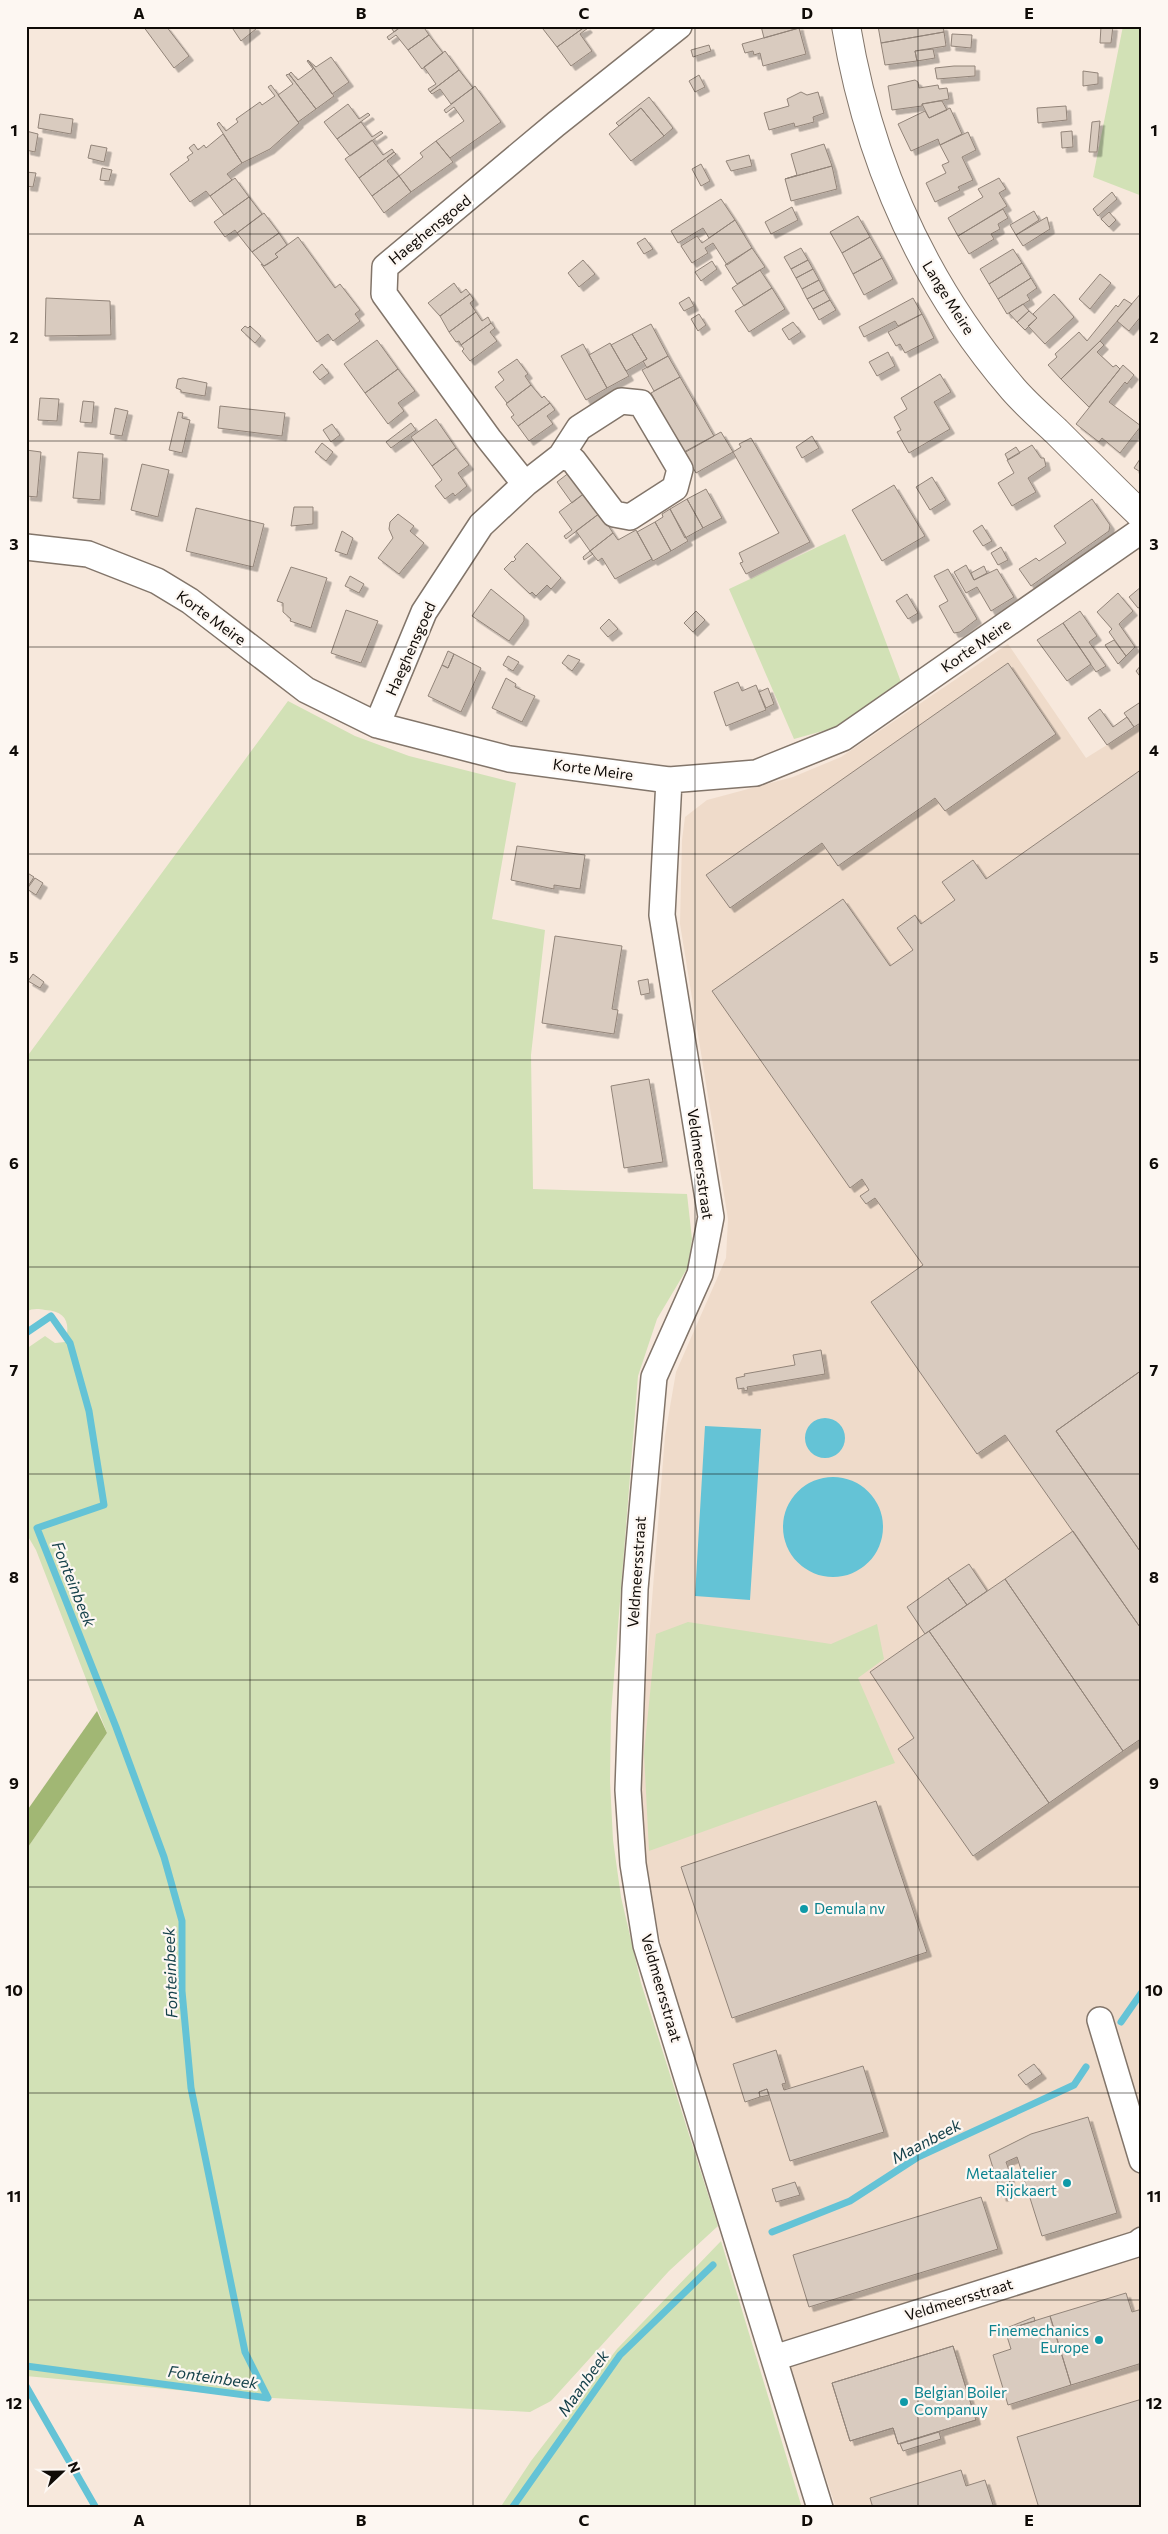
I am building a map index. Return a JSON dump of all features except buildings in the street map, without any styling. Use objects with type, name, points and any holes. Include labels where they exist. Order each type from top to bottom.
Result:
[{"type":"street","name":"Haeghensgoed","points":[[525,484],[489,439],[384,294],[385,266],[556,124],[679,26]]},
{"type":"street","name":"Lange Meire","points":[[846,26],[864,113],[884,176],[907,229],[937,285],[973,339],[1014,390],[1142,516]]},
{"type":"street","name":"Haeghensgoed","points":[[377,726],[424,612],[481,525],[525,484],[560,456],[579,428],[622,401],[641,403],[680,469],[675,488],[630,517],[614,514],[573,460],[560,456]]},
{"type":"street","name":"Korte Meire","points":[[26,546],[88,554],[157,581],[190,601],[306,690],[377,726],[508,759],[670,780],[756,773],[843,738],[1142,530]]},
{"type":"street","name":"Veldmeersstraat","points":[[670,780],[662,915],[711,1217],[700,1274],[654,1377],[635,1589],[628,1790],[633,1864],[646,1945],[820,2508]]},
{"type":"street","points":[[1100,2020],[1142,2160]]},
{"type":"street","name":"Veldmeersstraat","points":[[774,2358],[1137,2244],[1142,2240]]},
{"type":"shaded area","points":[[1008,644],[1086,758],[1142,723],[1142,2508],[836,2508],[793,2378],[664,1960],[645,1864],[640,1752],[665,1436],[676,1372],[726,1258],[728,1219],[680,924],[682,840],[685,817],[707,800],[793,777],[841,757]]},
{"type":"green space","points":[[1123,26],[1142,26],[1142,196],[1093,177]]},
{"type":"green space","points":[[845,534],[901,682],[837,727],[794,739],[729,589]]},
{"type":"green space","points":[[288,701],[355,736],[409,756],[516,783],[492,919],[545,930],[531,1055],[533,1189],[687,1194],[692,1239],[688,1267],[657,1319],[638,1376],[611,1714],[610,1781],[613,1840],[621,1897],[641,1983],[718,2226],[669,2271],[551,2401],[530,2412],[252,2397],[26,2376],[26,1850],[107,1733],[36,1550],[26,1533],[26,1349],[45,1336],[55,1343],[65,1342],[67,1324],[62,1316],[52,1311],[38,1309],[26,1312],[26,1058]]},
{"type":"green space","points":[[688,1622],[831,1644],[877,1624],[884,1659],[858,1678],[895,1763],[649,1851],[644,1753],[656,1634]]},
{"type":"green space","points":[[97,1711],[107,1733],[26,1850],[26,1812]]},
{"type":"green space","points":[[721,2241],[802,2508],[500,2508],[531,2461],[617,2349]]},
{"type":"water","points":[[825,1418],[839,1424],[845,1438],[839,1452],[825,1458],[811,1452],[805,1438],[811,1424]]},
{"type":"water","points":[[705,1426],[761,1429],[750,1600],[695,1596]]},
{"type":"water","points":[[833,1477],[852,1480],[869,1491],[880,1508],[883,1527],[880,1546],[869,1563],[852,1574],[833,1577],[814,1574],[797,1563],[786,1546],[783,1527],[786,1508],[797,1491],[814,1480]]},
{"type":"waterway","name":"Fonteinbeek","points":[[26,1333],[51,1316],[70,1343],[89,1411],[104,1505],[37,1528],[116,1727],[164,1857],[182,1921],[182,1991],[191,2088],[245,2352],[268,2398],[26,2366]]},
{"type":"waterway","name":"Maanbeek","points":[[1121,2022],[1142,1992]]},
{"type":"waterway","name":"Maanbeek","points":[[772,2232],[850,2201],[918,2157],[1074,2085],[1086,2067]]},
{"type":"waterway","name":"Maanbeek","points":[[512,2508],[620,2355],[713,2265]]},
{"type":"waterway","name":"Fonteinbeek","points":[[26,2386],[96,2508]]},
{"type":"place","name":"Demula nv","points":[[804,1909]]},
{"type":"place","name":"Metaalatelier Rijckaert","points":[[1067,2183]]},
{"type":"place","name":"Finemechanics Europe","points":[[1099,2340]]},
{"type":"place","name":"Belgian Boiler Companuy","points":[[904,2402]]}]
